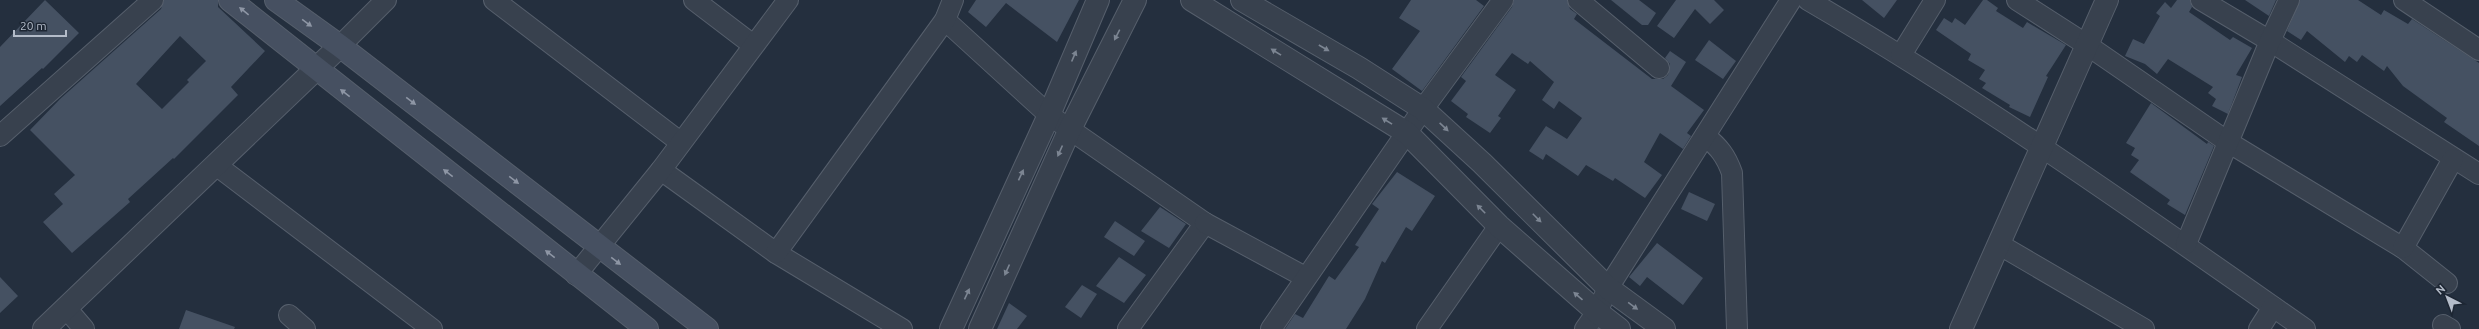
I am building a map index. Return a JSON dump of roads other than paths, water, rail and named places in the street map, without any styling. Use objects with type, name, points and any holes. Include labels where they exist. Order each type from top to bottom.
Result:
[{"type":"main road","points":[[230,0],[316,70],[576,275],[647,329]]},
{"type":"main road","points":[[276,0],[340,46],[552,209],[599,248],[706,329]]},
{"type":"street","points":[[0,136],[153,0]]},
{"type":"street","points":[[44,329],[316,70],[386,0]]},
{"type":"street","points":[[494,0],[680,142]]},
{"type":"street","points":[[694,0],[753,45]]},
{"type":"street","points":[[576,275],[661,170],[680,142],[788,0]]},
{"type":"street","points":[[776,253],[945,20],[953,0]]},
{"type":"street","points":[[951,329],[1049,114],[1098,0]]},
{"type":"street","points":[[980,329],[1070,129],[1135,0]]},
{"type":"street","points":[[1192,0],[1407,133],[1591,321],[1619,329]]},
{"type":"street","points":[[1242,0],[1359,68],[1423,109],[1476,158],[1608,288],[1664,329]]},
{"type":"street","points":[[1271,329],[1423,109],[1503,0]]},
{"type":"street","points":[[1578,0],[1659,68]]},
{"type":"street","points":[[1591,321],[1608,288],[1791,0]]},
{"type":"street","points":[[1808,0],[1901,55],[2041,147],[2186,244],[2305,329]]},
{"type":"street","points":[[1901,55],[1935,0]]},
{"type":"street","points":[[2017,0],[2087,44],[2228,142],[2403,248],[2447,283]]},
{"type":"street","points":[[1961,329],[2000,245],[2041,147],[2107,0]]},
{"type":"street","points":[[2201,0],[2270,40],[2453,159],[2479,174]]},
{"type":"street","points":[[2186,244],[2270,40],[2289,0]]},
{"type":"street","points":[[2413,3],[2479,50]]},
{"type":"street","points":[[945,20],[1049,114],[1070,129],[1205,223],[1306,277]]},
{"type":"street","points":[[1705,136],[1719,147],[1727,159],[1732,173],[1737,329]]},
{"type":"street","points":[[2403,248],[2453,159]]},
{"type":"street","points":[[216,165],[432,329]]},
{"type":"street","points":[[661,170],[776,253],[902,329]]},
{"type":"street","points":[[1128,329],[1205,223]]},
{"type":"street","points":[[1427,329],[1499,226]]},
{"type":"street","points":[[2000,245],[2144,329]]},
{"type":"street","points":[[2259,329],[2273,307]]},
{"type":"street","points":[[66,308],[84,329]]},
{"type":"street","points":[[289,315],[306,329]]}]
